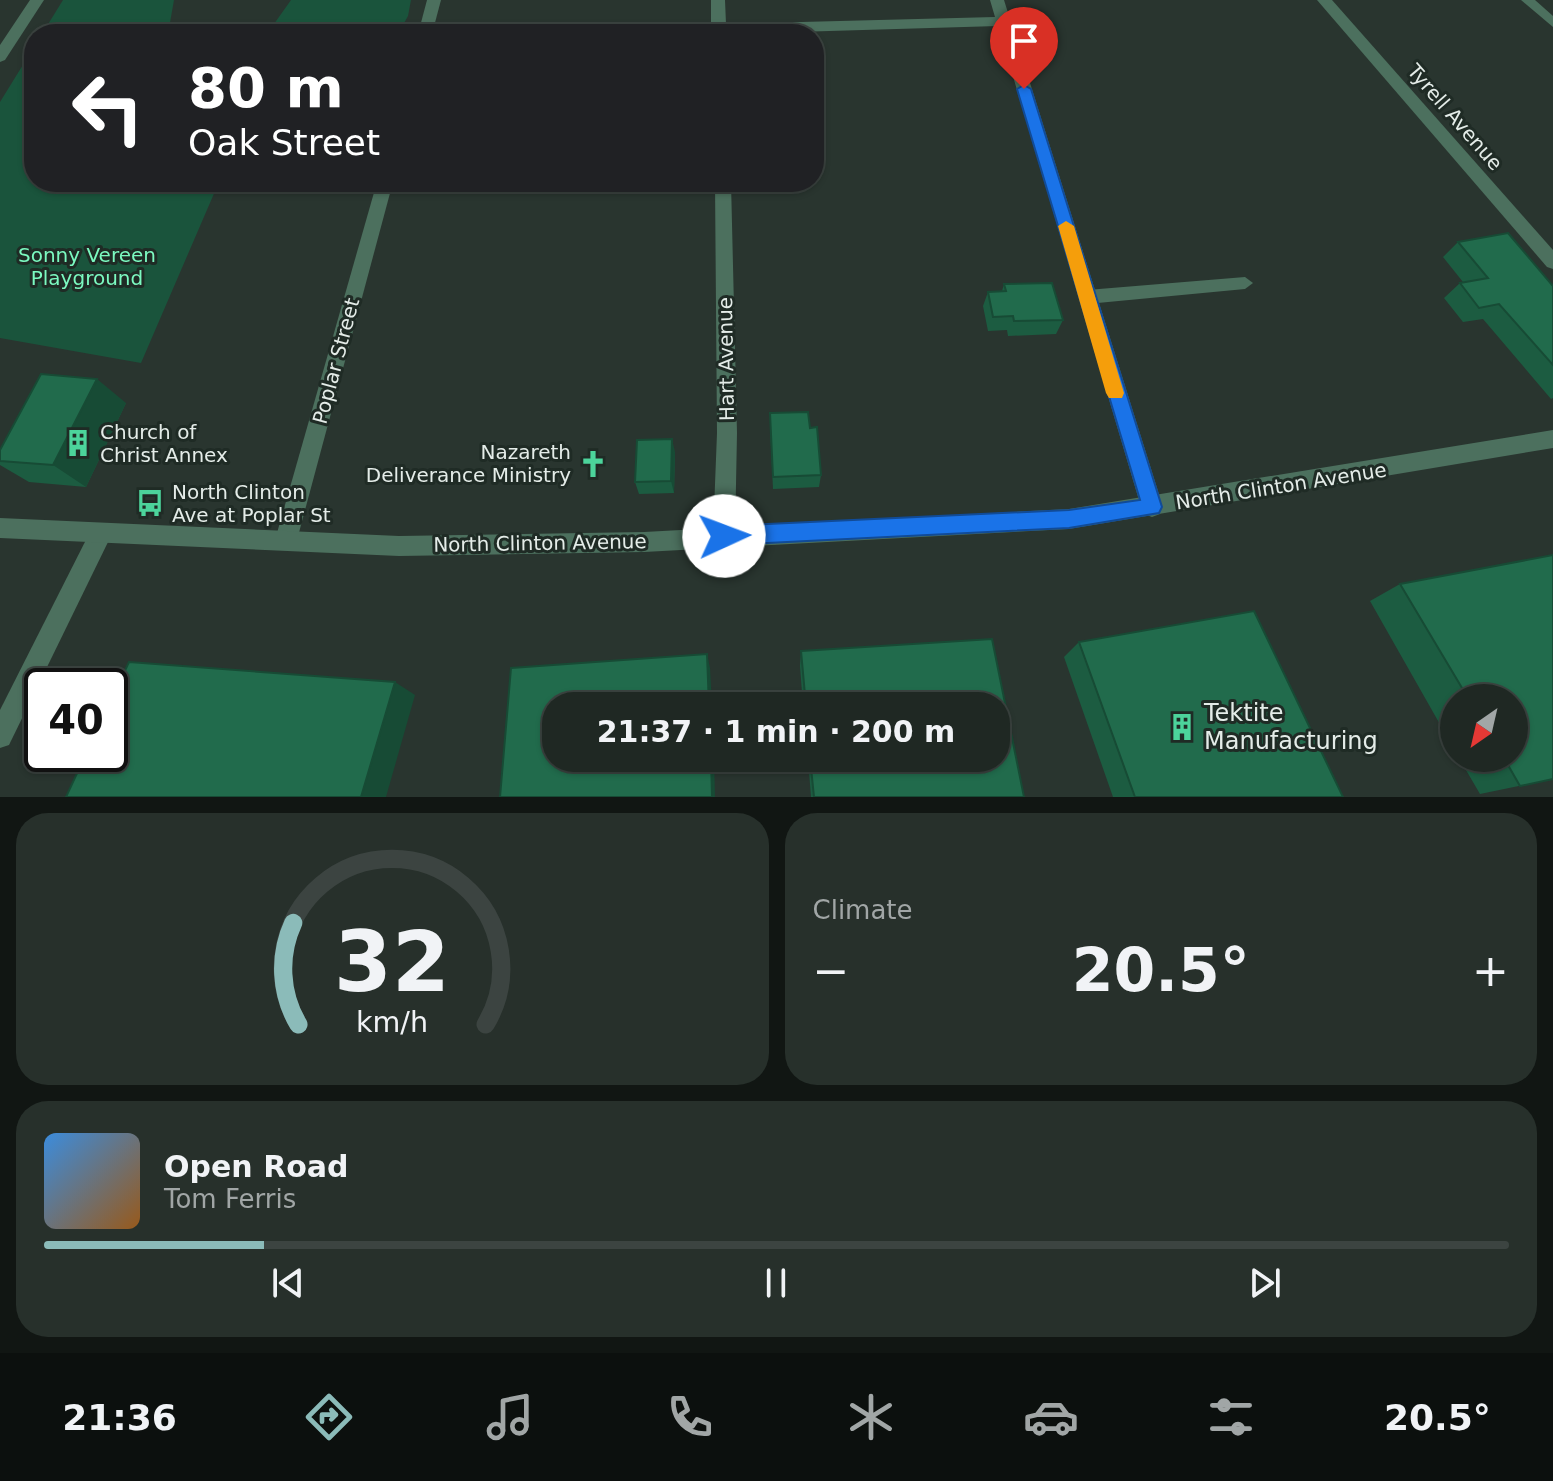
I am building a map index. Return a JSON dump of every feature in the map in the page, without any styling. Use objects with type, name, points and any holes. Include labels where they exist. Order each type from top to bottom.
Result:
[{"type":"street","points":[[0,57],[5,41],[37,0]]},
{"type":"street","points":[[428,24],[434,0]]},
{"type":"street","points":[[718,0],[719,24]]},
{"type":"street","points":[[997,0],[1152,507]]},
{"type":"street","name":"Tyrell Avenue","points":[[1324,0],[1553,262]]},
{"type":"street","points":[[824,27],[1003,21]]},
{"type":"street","name":"Poplar Street","points":[[286,540],[382,192]]},
{"type":"street","name":"Hart Avenue","points":[[723,192],[727,433],[724,536]]},
{"type":"street","name":"North Clinton Avenue","points":[[0,528],[399,546],[644,542],[1069,519],[1553,439]]},
{"type":"street","points":[[0,735],[101,533]]},
{"type":"lane","points":[[1527,0],[1553,23]]},
{"type":"lane","points":[[1087,297],[1245,283]]},
{"type":"green space","points":[[63,0],[174,0],[170,24],[48,24]]},
{"type":"green space","points":[[291,0],[411,0],[404,24],[274,24]]},
{"type":"green space","name":"Sonny Vereen Playground","points":[[24,63],[24,192],[215,192],[141,363],[0,338],[0,102]]},
{"type":"building","points":[[1508,233],[1553,286],[1553,365],[1499,304],[1479,308],[1460,283],[1488,278],[1458,242]]},
{"type":"building","points":[[1052,283],[1063,320],[1014,321],[1013,316],[993,317],[988,292],[1006,291],[1004,284]]},
{"type":"building","points":[[41,374],[97,379],[53,465],[0,461],[0,450]]},
{"type":"building","points":[[808,412],[810,428],[817,427],[821,475],[773,477],[770,413]]},
{"type":"building","points":[[672,439],[671,481],[635,482],[637,440]]},
{"type":"building","points":[[1553,555],[1553,779],[1520,786],[1512,772],[1528,772],[1528,684],[1460,684],[1400,584]]},
{"type":"building","name":"Tektite Manufacturing","points":[[1254,611],[1343,797],[1135,797],[1079,642]]},
{"type":"building","points":[[992,639],[1003,692],[805,692],[801,651]]},
{"type":"building","points":[[707,654],[708,692],[542,692],[542,772],[711,772],[712,797],[500,797],[511,668]]},
{"type":"building","points":[[129,662],[395,682],[361,797],[66,797],[78,772],[128,772],[126,668]]},
{"type":"building","points":[[1010,728],[1024,797],[814,797],[811,772],[1010,772]]},
{"type":"slow traffic","points":[[1066,226],[1115,393]]},
{"type":"place","name":"Church of Christ Annex","points":[[78,443]]},
{"type":"place","name":"Nazareth Deliverance Ministry","points":[[593,464]]},
{"type":"place","name":"North Clinton Ave at Poplar St","points":[[150,503]]},
{"type":"place","name":"Tektite Manufacturing","points":[[1182,727]]},
{"type":"route","points":[[724,536],[1069,519],[1152,507],[1024,89]]}]
